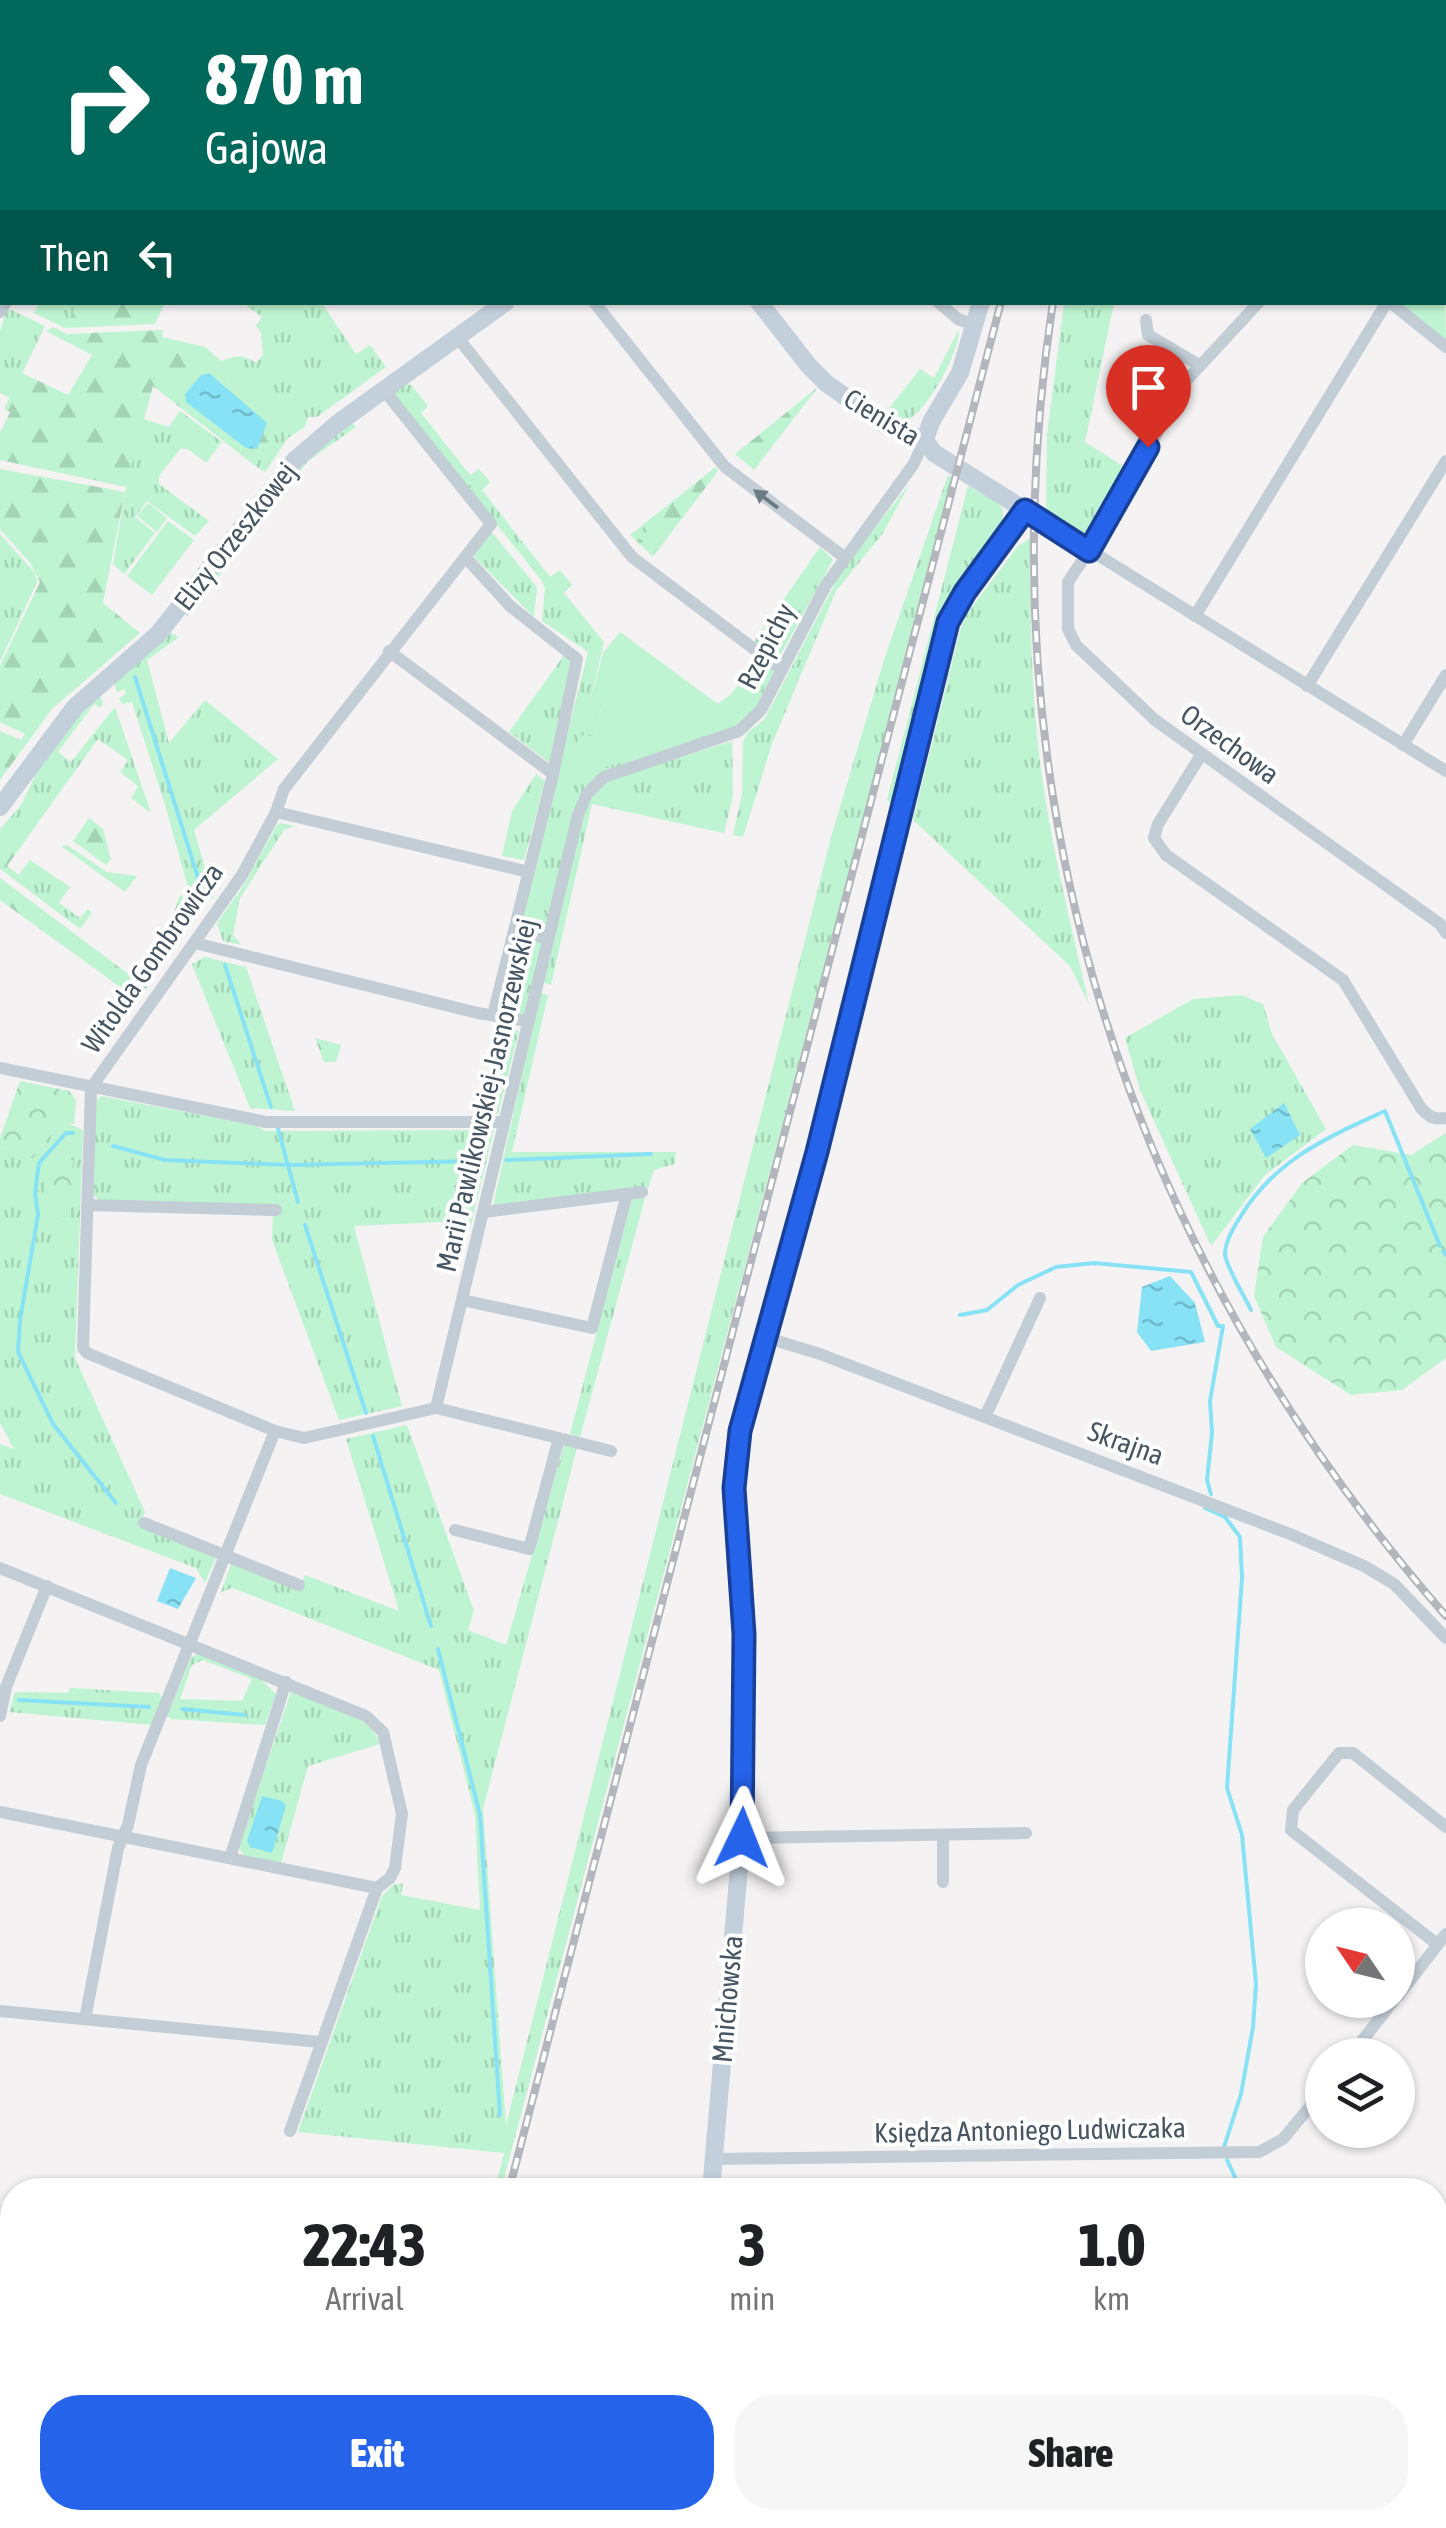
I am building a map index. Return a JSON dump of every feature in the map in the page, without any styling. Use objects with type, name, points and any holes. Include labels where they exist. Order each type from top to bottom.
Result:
[{"type":"street","name":"Elizy Orzeszkowej","points":[[0,807],[75,707],[158,634],[295,460],[502,305]]},
{"type":"street","points":[[596,305],[725,467],[844,557]]},
{"type":"street","name":"Cienista","points":[[761,305],[826,382],[885,425],[925,440],[934,453],[1025,510]]},
{"type":"street","points":[[942,305],[958,319],[975,325]]},
{"type":"street","points":[[925,440],[931,422],[960,373],[979,305]]},
{"type":"street","name":"Orzechowa","points":[[1256,305],[1187,380],[1065,588],[1071,638],[1154,720],[1440,924],[1446,934]]},
{"type":"street","points":[[1195,616],[1387,305]]},
{"type":"street","points":[[1393,305],[1446,346]]},
{"type":"street","points":[[1146,320],[1148,335],[1199,365]]},
{"type":"street","points":[[458,338],[632,557],[782,670]]},
{"type":"street","name":"Witolda Gombrowicza","points":[[384,390],[491,524],[284,789],[242,875],[91,1088],[83,1348],[87,1354],[276,1431],[304,1438],[436,1408]]},
{"type":"street","name":"Rzepichy","points":[[587,794],[604,776],[739,731],[761,710],[826,585],[925,440]]},
{"type":"street","points":[[1307,686],[1446,462]]},
{"type":"street","points":[[1025,510],[1446,772]]},
{"type":"street","name":"Mnichowska","points":[[712,2178],[742,1838],[744,1634],[734,1488],[740,1431],[817,1152],[948,622],[1025,510]]},
{"type":"street","name":"Marii Pawlikowskiej-Jasnorzewskiej","points":[[466,558],[510,606],[577,659],[494,1016]]},
{"type":"street","points":[[388,652],[553,774]]},
{"type":"street","points":[[1403,745],[1446,675]]},
{"type":"street","points":[[1201,755],[1158,824],[1154,838],[1166,855],[1343,980],[1422,1108],[1437,1120],[1446,1118]]},
{"type":"street","name":"Marii Pawlikowskiej-Jasnorzewskiej","points":[[436,1408],[502,1122],[578,815],[587,794]]},
{"type":"street","points":[[276,812],[529,872]]},
{"type":"street","points":[[516,932],[548,940]]},
{"type":"street","points":[[195,943],[528,1021]]},
{"type":"street","points":[[0,1068],[266,1122],[502,1122]]},
{"type":"street","points":[[484,1212],[642,1192]]},
{"type":"street","points":[[462,1300],[592,1328],[626,1194]]},
{"type":"street","points":[[88,1205],[276,1210]]},
{"type":"street","points":[[985,1417],[1040,1298]]},
{"type":"street","name":"Skrajna","points":[[764,1337],[820,1354],[1246,1515],[1364,1566],[1394,1584],[1446,1638]]},
{"type":"street","points":[[436,1408],[611,1450]]},
{"type":"street","points":[[85,2019],[118,1848],[141,1765],[276,1431]]},
{"type":"street","points":[[454,1530],[529,1549],[558,1438]]},
{"type":"street","points":[[144,1523],[298,1585]]},
{"type":"street","points":[[0,1568],[366,1716],[383,1732],[402,1814],[395,1868],[378,1888],[290,2131]]},
{"type":"street","points":[[0,1716],[6,1686],[46,1586]]},
{"type":"street","points":[[230,1858],[286,1682]]},
{"type":"street","points":[[1415,1974],[1442,1939],[1291,1830],[1293,1810],[1339,1753],[1352,1753],[1446,1827]]},
{"type":"street","points":[[0,1812],[378,1888]]},
{"type":"street","points":[[742,1838],[1026,1833]]},
{"type":"street","points":[[943,1835],[944,1882]]},
{"type":"street","points":[[0,2012],[320,2042]]},
{"type":"street","points":[[1364,2038],[1380,2018]]},
{"type":"street","name":"Księdza Antoniego Ludwiczaka","points":[[714,2159],[1259,2152],[1283,2139],[1305,2112]]},
{"type":"green space","points":[[38,305],[76,305],[65,328],[34,313]]},
{"type":"green space","points":[[76,305],[164,305],[155,324],[65,328]]},
{"type":"green space","points":[[246,305],[323,305],[356,354],[370,345],[386,367],[317,417],[308,417],[305,427],[288,438],[265,472],[254,465],[268,449],[263,409],[228,383],[221,361],[239,357],[256,363],[263,355],[261,332],[256,326],[262,317]]},
{"type":"green space","points":[[1064,305],[1114,305],[1085,442],[1129,470],[1090,537],[1083,538],[1046,514],[1047,435]]},
{"type":"green space","points":[[1401,305],[1445,305],[1446,341]]},
{"type":"green space","points":[[7,308],[45,326],[10,398],[0,393],[0,331]]},
{"type":"green space","points":[[53,327],[67,334],[163,330],[162,337],[205,347],[221,361],[228,383],[263,409],[272,421],[268,449],[254,465],[153,386],[126,487],[0,460],[0,433],[10,412],[4,409],[22,373],[68,395],[92,355],[46,331]]},
{"type":"green space","points":[[959,329],[948,365],[924,406],[906,421],[883,416],[920,369],[934,378]]},
{"type":"green space","points":[[406,384],[428,406],[421,413],[470,475],[479,469],[490,482],[482,490],[550,577],[560,570],[572,585],[564,593],[604,642],[589,705],[601,707],[595,737],[579,736],[570,775],[583,784],[594,769],[631,760],[766,681],[750,670],[757,660],[773,670],[756,709],[736,726],[582,793],[545,934],[522,927],[520,921],[588,652],[542,621],[542,581],[394,396],[392,393]]},
{"type":"green space","points":[[818,387],[754,470],[735,454]]},
{"type":"green space","points":[[180,411],[222,442],[206,463],[188,449],[180,449],[159,476],[159,484],[209,521],[195,536],[147,501],[135,517],[155,533],[124,574],[113,564],[138,417],[169,427]]},
{"type":"green space","points":[[351,422],[356,427],[308,461],[188,616],[181,610],[308,454]]},
{"type":"green space","points":[[716,467],[718,471],[653,557],[630,535]]},
{"type":"green space","points":[[0,469],[125,492],[103,603],[140,633],[52,709],[0,780],[0,731],[21,740],[25,734],[0,722],[0,666],[40,582],[31,564],[0,529]]},
{"type":"green space","points":[[948,475],[953,478],[504,2178],[498,2178],[504,2153],[298,2132],[382,1896],[393,1885],[403,1883],[401,1895],[480,1910],[475,1815],[439,1670],[233,1588],[221,1592],[232,1562],[299,1589],[305,1575],[399,1611],[346,1439],[407,1425],[474,1611],[468,1630],[506,1645],[564,1445],[577,1448],[483,1809],[506,2125],[831,837],[885,657]]},
{"type":"green space","points":[[910,483],[883,533],[836,591],[772,744],[743,837],[733,835],[742,794],[743,742],[748,732],[764,720],[841,572]]},
{"type":"green space","points":[[968,486],[997,502],[1003,510],[1002,527],[957,591],[941,623],[895,807],[887,800]]},
{"type":"green space","points":[[148,503],[167,518],[157,532],[137,516]]},
{"type":"green space","points":[[652,520],[667,535],[654,553],[635,534]]},
{"type":"green space","points":[[168,521],[194,540],[152,595],[127,576]]},
{"type":"green space","points":[[490,530],[537,587],[534,617],[475,558],[474,551]]},
{"type":"green space","points":[[0,534],[35,573],[37,582],[0,662]]},
{"type":"green space","points":[[1030,538],[1039,754],[1054,848],[1089,1004],[1070,966],[913,820],[966,615],[1018,546]]},
{"type":"green space","points":[[820,547],[833,560],[781,654],[772,656],[754,642]]},
{"type":"green space","points":[[620,632],[718,704],[750,670],[766,681],[751,709],[731,726],[648,756],[634,755],[632,760],[594,769],[583,785],[569,775],[579,735],[595,737],[601,708],[589,705],[603,653]]},
{"type":"green space","points":[[165,634],[179,637],[147,660],[169,743],[205,700],[278,759],[194,830],[214,898],[205,900],[196,916],[132,702],[122,704],[119,698],[126,694],[125,689],[117,692],[114,684]]},
{"type":"green space","points":[[565,654],[575,661],[550,763],[509,732]]},
{"type":"green space","points":[[100,696],[100,708],[94,704],[58,752],[71,762],[115,707],[151,813],[131,798],[138,786],[120,772],[128,760],[98,739],[65,785],[60,782],[0,863],[0,829],[21,805],[39,768],[76,719]]},
{"type":"green space","points":[[732,741],[733,796],[724,833],[592,804],[551,985],[542,982],[581,819],[590,799],[609,780]]},
{"type":"green space","points":[[536,774],[545,781],[524,860],[502,856],[512,811]]},
{"type":"green space","points":[[60,781],[65,785],[7,866],[19,875],[15,880],[0,869],[0,863]]},
{"type":"green space","points":[[89,818],[103,829],[111,859],[106,865],[73,841]]},
{"type":"green space","points":[[281,823],[294,826],[284,830],[240,898],[233,935],[242,945],[223,941],[217,923]]},
{"type":"green space","points":[[67,845],[107,872],[137,876],[125,892],[61,846]]},
{"type":"green space","points":[[30,860],[70,887],[59,903],[80,918],[88,909],[92,913],[80,929],[15,880]]},
{"type":"green space","points":[[0,878],[131,976],[166,929],[179,897],[182,895],[185,906],[192,902],[196,916],[138,1000],[0,900]]},
{"type":"green space","points":[[516,940],[544,943],[526,1015],[499,1007]]},
{"type":"green space","points":[[205,957],[246,967],[295,1111],[250,1108],[192,964]]},
{"type":"green space","points":[[540,993],[548,995],[512,1152],[676,1152],[675,1164],[654,1170],[648,1188],[493,1206]]},
{"type":"green space","points":[[1241,995],[1263,1004],[1272,1034],[1326,1129],[1265,1175],[1211,1246],[1140,1090],[1125,1038],[1193,999]]},
{"type":"green space","points":[[500,1027],[519,1031],[498,1114],[481,1114],[493,1106],[508,1040]]},
{"type":"green space","points":[[315,1038],[341,1045],[336,1062],[324,1062]]},
{"type":"green space","points":[[20,1081],[69,1091],[76,1100],[74,1124],[65,1123],[55,1129],[33,1158],[0,1147]]},
{"type":"green space","points":[[101,1096],[253,1125],[266,1131],[494,1130],[470,1229],[463,1221],[354,1226],[402,1406],[339,1420],[272,1240],[273,1216],[101,1201],[93,1195],[95,1102]]},
{"type":"green space","points":[[65,1122],[83,1130],[75,1358],[145,1512],[139,1527],[216,1557],[205,1583],[196,1568],[0,1494],[0,1444],[14,1449],[0,1423],[0,1147],[33,1158]]},
{"type":"green space","points":[[1446,1133],[1446,1358],[1402,1390],[1351,1395],[1276,1347],[1254,1296],[1263,1237],[1302,1183],[1353,1145],[1411,1155]]},
{"type":"green space","points":[[49,1158],[73,1160],[69,1222],[45,1220]]},
{"type":"green space","points":[[632,1198],[645,1198],[580,1437],[570,1434]]},
{"type":"green space","points":[[197,1653],[255,1674],[276,1694],[265,1725],[167,1716],[191,1658]],"holes":[[[203,1660],[252,1679],[242,1701],[180,1699],[192,1665]]]},
{"type":"green space","points":[[70,1688],[159,1693],[162,1697],[152,1725],[9,1712],[15,1692],[68,1693]]},
{"type":"green space","points":[[291,1692],[356,1717],[380,1744],[308,1766],[281,1863],[244,1855],[238,1847]]},
{"type":"water","points":[[209,373],[267,423],[257,449],[246,448],[186,402],[185,394],[200,376]]},
{"type":"water","points":[[1284,1103],[1300,1135],[1266,1158],[1250,1129]]},
{"type":"water","points":[[1170,1276],[1195,1303],[1205,1342],[1151,1351],[1137,1332],[1142,1287]]},
{"type":"water","points":[[170,1568],[196,1578],[178,1609],[157,1601]]},
{"type":"water","points":[[262,1796],[282,1801],[286,1806],[272,1853],[250,1847],[247,1841]]},
{"type":"waterway","points":[[135,677],[205,900]]},
{"type":"waterway","points":[[225,965],[271,1107]]},
{"type":"waterway","points":[[1251,1310],[1225,1254],[1239,1219],[1268,1181],[1285,1166],[1322,1141],[1385,1111],[1440,1246]]},
{"type":"waterway","points":[[278,1129],[298,1202]]},
{"type":"waterway","points":[[73,1133],[66,1133],[39,1163],[35,1193],[38,1215],[18,1352],[53,1424],[116,1503]]},
{"type":"waterway","points":[[113,1146],[165,1160],[289,1165],[477,1161]]},
{"type":"waterway","points":[[506,1160],[651,1154]]},
{"type":"waterway","points":[[305,1225],[366,1413]]},
{"type":"waterway","points":[[1443,1251],[1446,1255]]},
{"type":"waterway","points":[[960,1315],[987,1310],[1018,1285],[1056,1267],[1094,1263],[1191,1272],[1218,1326],[1223,1326],[1210,1401],[1212,1433],[1207,1480],[1211,1494]]},
{"type":"waterway","points":[[373,1436],[431,1626]]},
{"type":"waterway","points":[[1205,1508],[1225,1517],[1240,1537],[1242,1578],[1227,1788],[1242,1835],[1256,1984],[1241,2094],[1224,2147]]},
{"type":"waterway","points":[[438,1649],[480,1815],[500,2115]]},
{"type":"waterway","points":[[19,1700],[149,1707]]},
{"type":"waterway","points":[[182,1709],[245,1715]]},
{"type":"waterway","points":[[1227,2160],[1235,2178]]},
{"type":"railway","points":[[512,2178],[1000,305]]},
{"type":"railway","points":[[1053,305],[1035,483],[1038,661],[1060,835],[1101,1004],[1160,1167],[1238,1324],[1333,1474],[1446,1616]]},
{"type":"route","points":[[742,1838],[744,1634],[734,1488],[740,1431],[817,1152],[948,622],[1025,510],[1089,551],[1148,447]]}]
